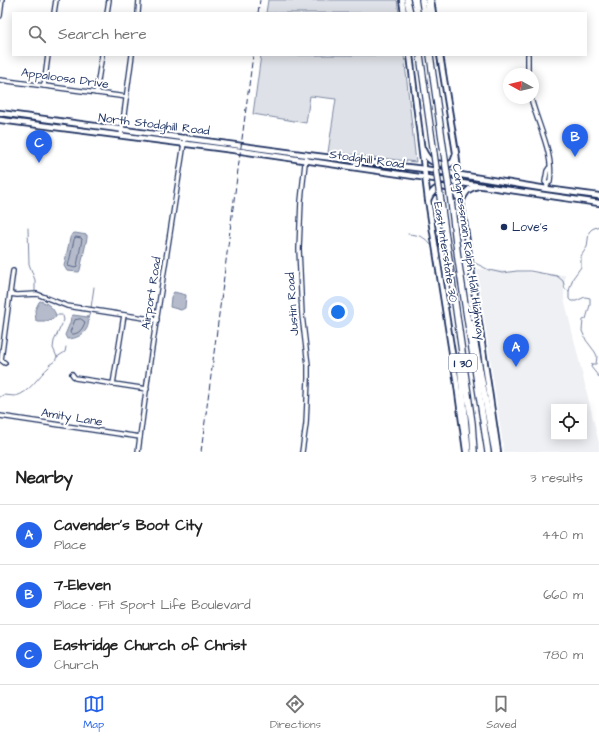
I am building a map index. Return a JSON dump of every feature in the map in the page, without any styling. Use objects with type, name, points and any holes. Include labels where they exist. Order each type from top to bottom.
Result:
[{"type":"highway","points":[[407,0],[410,12]]},
{"type":"highway","points":[[411,0],[413,12]]},
{"type":"highway","points":[[422,0],[424,12]]},
{"type":"highway","points":[[428,0],[429,12]]},
{"type":"highway","name":"Congressman Ralph Hall Highway","points":[[419,56],[472,423],[474,452]]},
{"type":"highway","name":"Congressman Ralph Hall Highway","points":[[430,56],[463,290],[488,452]]},
{"type":"highway","points":[[433,56],[436,96]]},
{"type":"highway","points":[[450,274],[467,452]]},
{"type":"highway","points":[[463,290],[467,302],[495,452]]},
{"type":"main road","points":[[402,0],[404,12]]},
{"type":"main road","points":[[431,0],[433,12]]},
{"type":"main road","name":"East Interstate 30","points":[[410,56],[428,200],[467,452]]},
{"type":"main road","name":"East Interstate 30","points":[[440,56],[456,153],[461,201],[498,452]]},
{"type":"main road","name":"North Stodghill Road","points":[[0,113],[306,154]]},
{"type":"main road","name":"North Stodghill Road","points":[[0,120],[305,160]]},
{"type":"main road","points":[[421,147],[428,160],[441,164],[450,164],[453,162],[456,153]]},
{"type":"main road","name":"Stodghill Road","points":[[306,154],[547,186],[599,196]]},
{"type":"main road","name":"Stodghill Road","points":[[305,160],[599,203]]},
{"type":"main road","points":[[461,201],[465,192],[469,188],[480,185]]},
{"type":"main road","points":[[428,200],[434,189],[444,188],[454,191],[461,201]]},
{"type":"street","points":[[0,16],[2,0]]},
{"type":"street","points":[[54,12],[56,0]]},
{"type":"street","points":[[107,12],[109,0]]},
{"type":"street","points":[[138,12],[139,0]]},
{"type":"street","points":[[44,86],[48,56]]},
{"type":"street","points":[[96,93],[102,56]]},
{"type":"street","points":[[121,136],[132,56]]},
{"type":"street","points":[[528,56],[528,68]]},
{"type":"street","name":"Appaloosa Drive","points":[[0,80],[127,97]]},
{"type":"street","points":[[533,104],[549,159],[549,168],[551,172],[550,182],[547,186]]},
{"type":"street","name":"Airport Road","points":[[138,452],[150,361],[185,138]]},
{"type":"street","name":"Justin Road","points":[[302,452],[306,424],[308,364],[302,315],[299,249],[301,201],[306,154]]},
{"type":"street","points":[[5,363],[1,360],[13,271]]},
{"type":"street","points":[[10,294],[37,294],[67,306],[157,320]]},
{"type":"street","points":[[113,384],[124,315]]},
{"type":"street","points":[[72,374],[75,378],[147,389]]},
{"type":"street","name":"Amity Lane","points":[[0,416],[140,438]]},
{"type":"shaded area","points":[[268,0],[397,0],[399,12],[266,12]]},
{"type":"shaded area","points":[[261,56],[404,56],[416,162],[328,152],[336,99],[310,96],[306,123],[253,114]]},
{"type":"shaded area","points":[[477,269],[565,275],[564,298],[599,443],[599,452],[504,452]]},
{"type":"water","points":[[72,234],[87,235],[79,272],[67,271],[64,266],[70,238]]},
{"type":"water","points":[[174,292],[186,295],[185,308],[181,310],[170,307],[171,297]]},
{"type":"water","points":[[40,301],[51,307],[56,314],[56,317],[47,321],[36,321],[35,310]]},
{"type":"water","points":[[73,315],[88,317],[88,326],[80,336],[67,339],[65,335]]},
{"type":"waterway","points":[[599,226],[589,232],[587,247],[581,256],[581,267],[573,278],[569,291],[569,299],[571,301],[576,301],[585,297],[590,298],[590,305],[586,319],[583,320],[582,331],[586,340],[597,356],[596,364],[592,364],[591,367],[599,377]]},
{"type":"waterway","points":[[28,228],[29,264],[35,280],[35,291]]},
{"type":"waterway","points":[[408,234],[421,236],[431,245]]},
{"type":"waterway","points":[[475,263],[489,270],[502,273],[530,271],[557,276],[563,281],[565,289],[569,291]]},
{"type":"waterway","points":[[91,308],[94,287]]},
{"type":"waterway","points":[[88,318],[90,313]]},
{"type":"waterway","points":[[56,315],[62,315]]},
{"type":"waterway","points":[[49,365],[55,361],[57,357],[53,348],[54,341],[64,320],[63,316]]},
{"type":"waterway","points":[[57,357],[65,352],[66,347]]},
{"type":"waterway","points":[[0,397],[3,395],[15,396],[25,392],[49,367]]},
{"type":"railway","points":[[258,12],[260,0]]},
{"type":"railway","points":[[201,452],[253,56]]},
{"type":"place","name":"7-Eleven","points":[[575,157]]},
{"type":"place","name":"Eastridge Church of Christ","points":[[39,163]]},
{"type":"place","name":"Love's","points":[[504,227]]},
{"type":"place","name":"Cavender's Boot City","points":[[516,367]]}]
